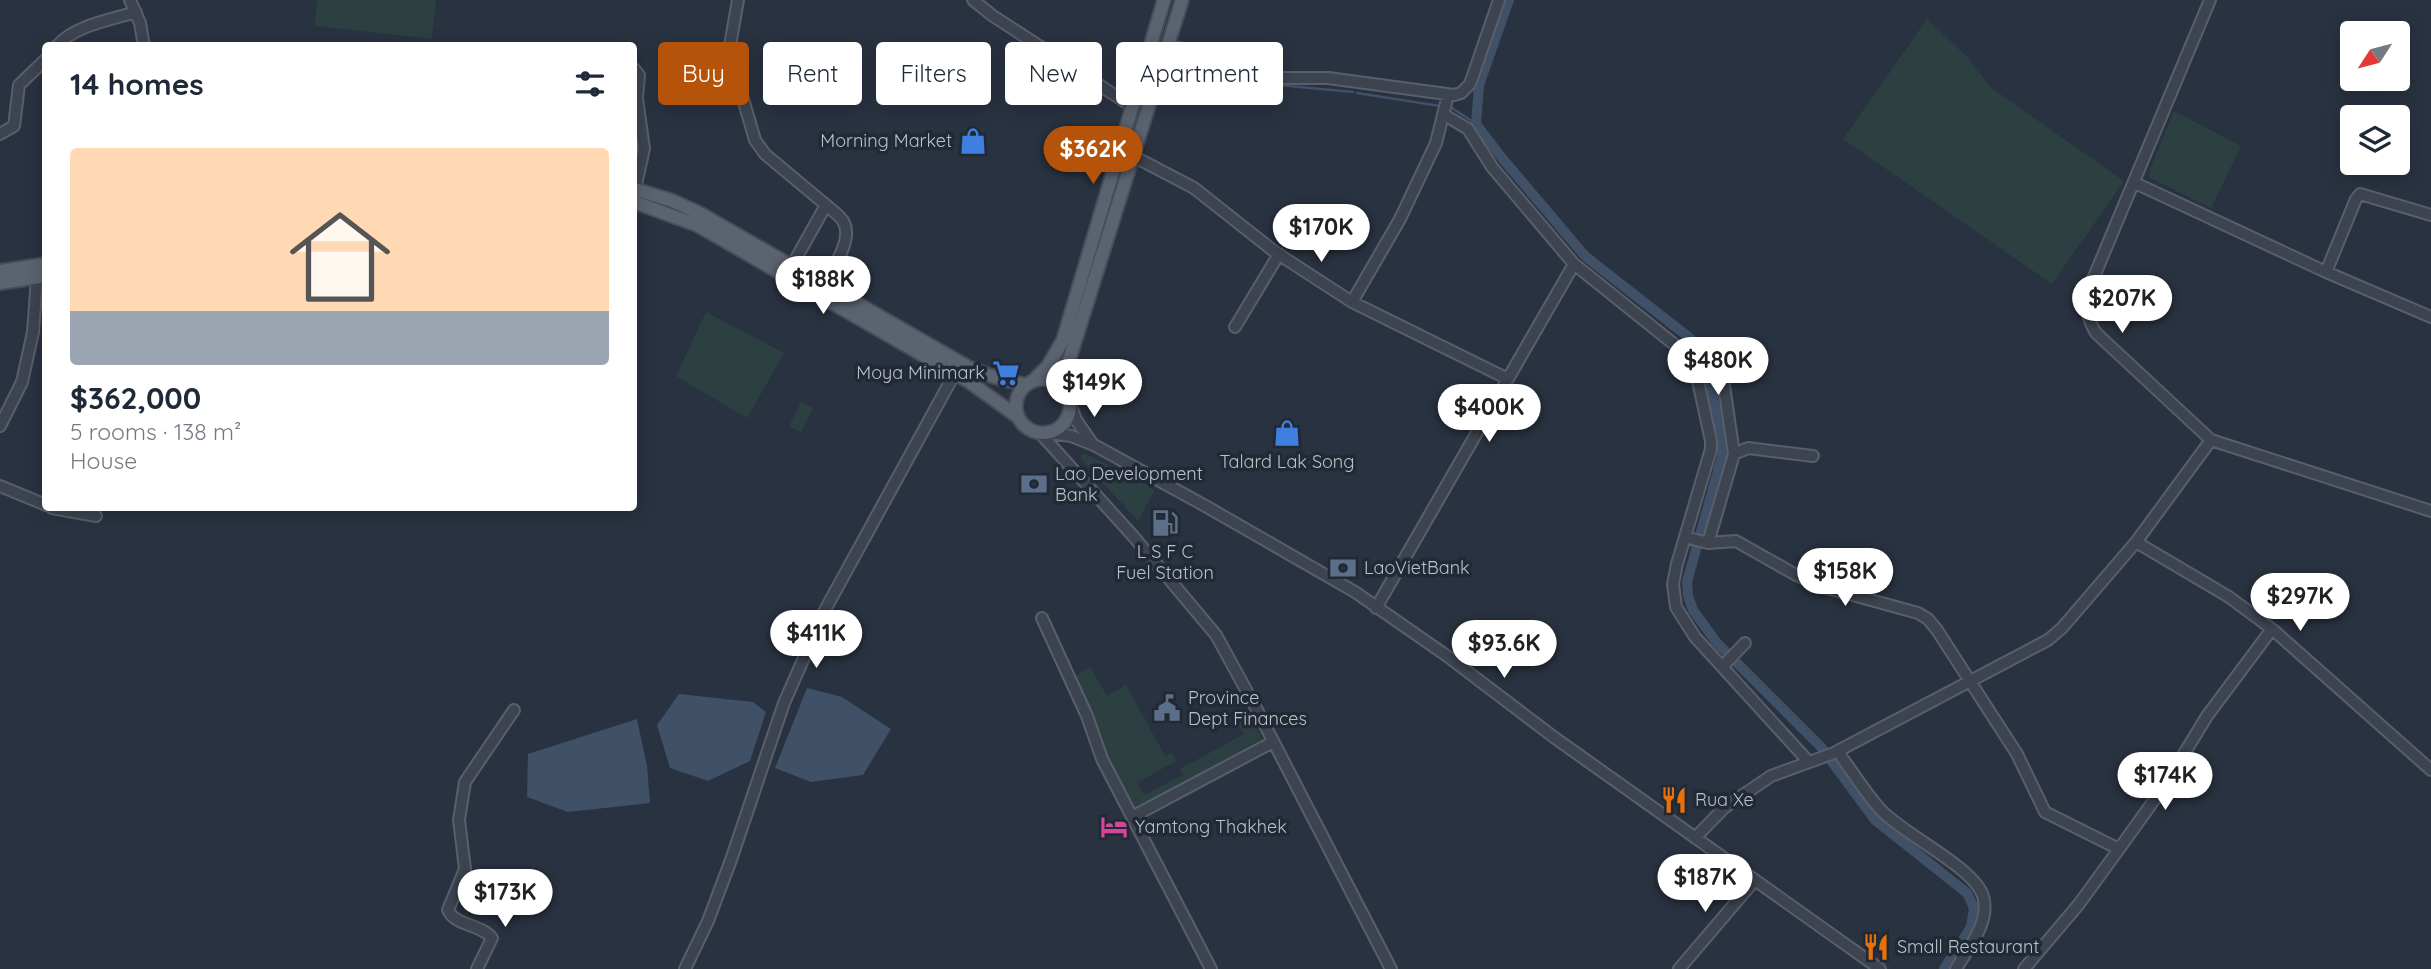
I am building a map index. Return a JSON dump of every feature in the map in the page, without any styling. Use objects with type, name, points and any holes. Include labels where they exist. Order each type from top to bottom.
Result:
[{"type":"main road","points":[[1018,418],[1017,400],[1029,383],[1048,366],[1063,340],[1164,0]]},
{"type":"main road","points":[[1167,42],[1182,0]]},
{"type":"main road","points":[[1061,386],[1148,105]]},
{"type":"main road","points":[[637,195],[789,271],[998,401],[1024,425],[1045,433],[1056,430],[1067,420],[1069,398],[1061,386],[1048,379],[1029,383],[994,377],[968,367],[824,283],[789,271]]},
{"type":"main road","points":[[0,271],[42,265]]},
{"type":"main road","points":[[0,283],[41,276]]},
{"type":"street","points":[[130,0],[136,12],[143,42]]},
{"type":"street","points":[[738,0],[729,51],[755,139],[765,153],[843,221],[847,233],[824,283]]},
{"type":"street","points":[[973,0],[993,16],[1133,107]]},
{"type":"street","points":[[1283,78],[1328,78],[1448,95],[1461,93],[1470,84],[1499,0]]},
{"type":"street","points":[[2210,0],[2088,291],[2086,309],[2089,321],[2096,332],[2211,440],[2431,511]]},
{"type":"street","points":[[60,42],[80,30],[136,12]]},
{"type":"street","points":[[0,134],[14,126],[19,85],[42,63]]},
{"type":"street","points":[[637,73],[637,99],[644,149],[637,180]]},
{"type":"street","points":[[1352,302],[1400,219],[1436,143],[1448,95]]},
{"type":"street","points":[[1443,114],[1468,129],[1492,167],[1574,264],[1683,349],[1695,366],[1711,449],[1673,584],[1676,607],[1695,637],[1814,759]]},
{"type":"street","points":[[1133,156],[1194,188],[1279,254],[1352,302],[1508,379]]},
{"type":"street","points":[[2135,183],[2326,272],[2431,317]]},
{"type":"street","points":[[2326,272],[2360,194],[2431,215]]},
{"type":"street","points":[[789,271],[826,205]]},
{"type":"street","points":[[1235,327],[1279,254]]},
{"type":"street","points":[[1376,608],[1574,264]]},
{"type":"street","points":[[0,426],[22,382],[41,276]]},
{"type":"street","points":[[1708,543],[1734,454],[1719,351]]},
{"type":"street","points":[[685,969],[708,920],[731,860],[783,703],[820,622],[954,373]]},
{"type":"street","points":[[1070,406],[1076,420],[1094,445]]},
{"type":"street","points":[[1045,433],[1070,436],[1094,445],[1209,508],[1354,593],[1447,656],[1555,738],[1755,880],[1871,967]]},
{"type":"street","points":[[1045,433],[1216,635],[1391,969]]},
{"type":"street","points":[[1695,838],[1738,797],[1771,776],[1837,752],[2025,653],[2062,628],[2136,542],[2211,440]]},
{"type":"street","points":[[1734,454],[1748,448],[1813,456]]},
{"type":"street","points":[[0,486],[42,503]]},
{"type":"street","points":[[68,511],[96,516]]},
{"type":"street","points":[[1685,537],[1708,543],[1736,541],[1796,575],[1827,588],[1918,613],[1928,619],[2017,754],[2045,812],[2119,849]]},
{"type":"street","points":[[2136,542],[2229,597],[2272,629],[2431,770]]},
{"type":"street","points":[[1042,618],[1087,716],[1102,759],[1210,969]]},
{"type":"street","points":[[2024,969],[2079,904],[2165,785],[2207,716],[2272,629]]},
{"type":"street","points":[[1723,666],[1745,643]]},
{"type":"street","points":[[477,969],[492,938],[488,932],[452,917],[449,913],[466,860],[460,839],[460,807],[465,782],[514,710]]},
{"type":"street","points":[[1132,817],[1273,742]]},
{"type":"street","points":[[1837,752],[1880,810],[1968,874],[1979,886],[1984,897],[1982,926],[1956,969]]},
{"type":"street","points":[[1679,969],[1755,880]]},
{"type":"green space","points":[[317,0],[436,0],[432,39],[315,26]]},
{"type":"green space","points":[[1927,19],[1967,57],[1990,87],[2124,181],[2052,284],[1843,139]]},
{"type":"green space","points":[[2174,111],[2241,146],[2211,208],[2149,177]]},
{"type":"green space","points":[[706,312],[784,353],[747,418],[676,376]]},
{"type":"green space","points":[[801,402],[813,408],[801,432],[789,426]]},
{"type":"green space","points":[[1085,454],[1150,485],[1154,492],[1138,521],[1081,459]]},
{"type":"green space","points":[[1090,667],[1107,696],[1126,685],[1165,756],[1172,753],[1176,761],[1137,783],[1144,795],[1183,775],[1180,769],[1244,734],[1237,724],[1251,717],[1262,739],[1138,808],[1134,807],[1106,758],[1073,678]]},
{"type":"water","points":[[807,688],[842,697],[891,729],[863,775],[811,782],[775,768]]},
{"type":"water","points":[[679,694],[753,702],[766,712],[750,761],[708,781],[670,768],[657,725]]},
{"type":"water","points":[[637,719],[647,766],[650,803],[568,812],[527,797],[528,754]]},
{"type":"waterway","points":[[1509,0],[1479,85],[1476,124],[1585,256],[1691,339],[1704,354],[1719,425],[1722,456],[1687,582],[1693,610],[1717,643],[1821,747],[1875,820],[1967,893],[1974,908],[1971,927],[1944,969]]},
{"type":"waterway","points":[[1283,85],[1353,92]]},
{"type":"waterway","points":[[1357,93],[1440,106]]},
{"type":"waterway","points":[[1447,107],[1476,124]]},
{"type":"place","name":"Morning Market","points":[[973,141]]},
{"type":"place","name":"Moya Minimark","points":[[1006,373]]},
{"type":"place","name":"Talard Lak Song","points":[[1287,433]]},
{"type":"place","name":"Lao Development Bank","points":[[1034,484]]},
{"type":"place","name":"L S F C Fuel Station","points":[[1165,523]]},
{"type":"place","name":"LaoVietBank","points":[[1343,568]]},
{"type":"place","name":"Province Dept Finances","points":[[1167,708]]},
{"type":"place","name":"Rua Xe","points":[[1674,800]]},
{"type":"place","name":"Yamtong Thakhek","points":[[1114,827]]},
{"type":"place","name":"Small Restaurant","points":[[1876,947]]}]
